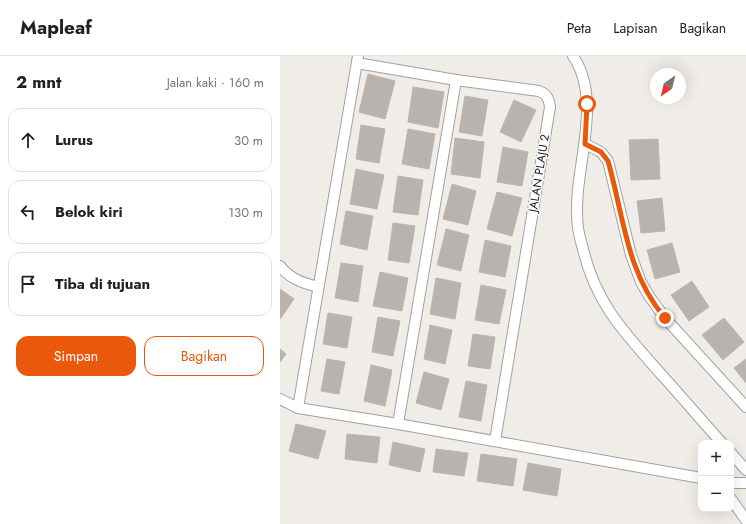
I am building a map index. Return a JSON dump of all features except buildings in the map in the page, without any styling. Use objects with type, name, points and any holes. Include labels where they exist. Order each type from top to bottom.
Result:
[{"type":"street","points":[[573,56],[580,69],[585,86],[587,104],[585,144],[579,175],[577,208],[578,230],[589,270],[602,300],[623,331],[719,440]]},
{"type":"street","points":[[298,408],[358,60]]},
{"type":"street","name":"JALAN PLAJU 2","points":[[358,60],[456,80],[539,91],[546,95],[549,101],[550,107],[495,441]]},
{"type":"street","points":[[398,424],[456,80]]},
{"type":"street","points":[[585,144],[601,152],[608,161],[631,255],[641,282],[649,296],[665,318],[746,407]]},
{"type":"street","points":[[280,266],[289,276],[318,288]]},
{"type":"street","points":[[280,399],[298,408],[398,424],[698,477]]},
{"type":"street","points":[[734,456],[746,470]]},
{"type":"street","points":[[734,484],[746,483]]},
{"type":"street","points":[[734,503],[746,520]]},
{"type":"route","points":[[587,104],[585,144],[601,152],[608,161],[627,242],[635,268],[649,296],[665,318]]}]
